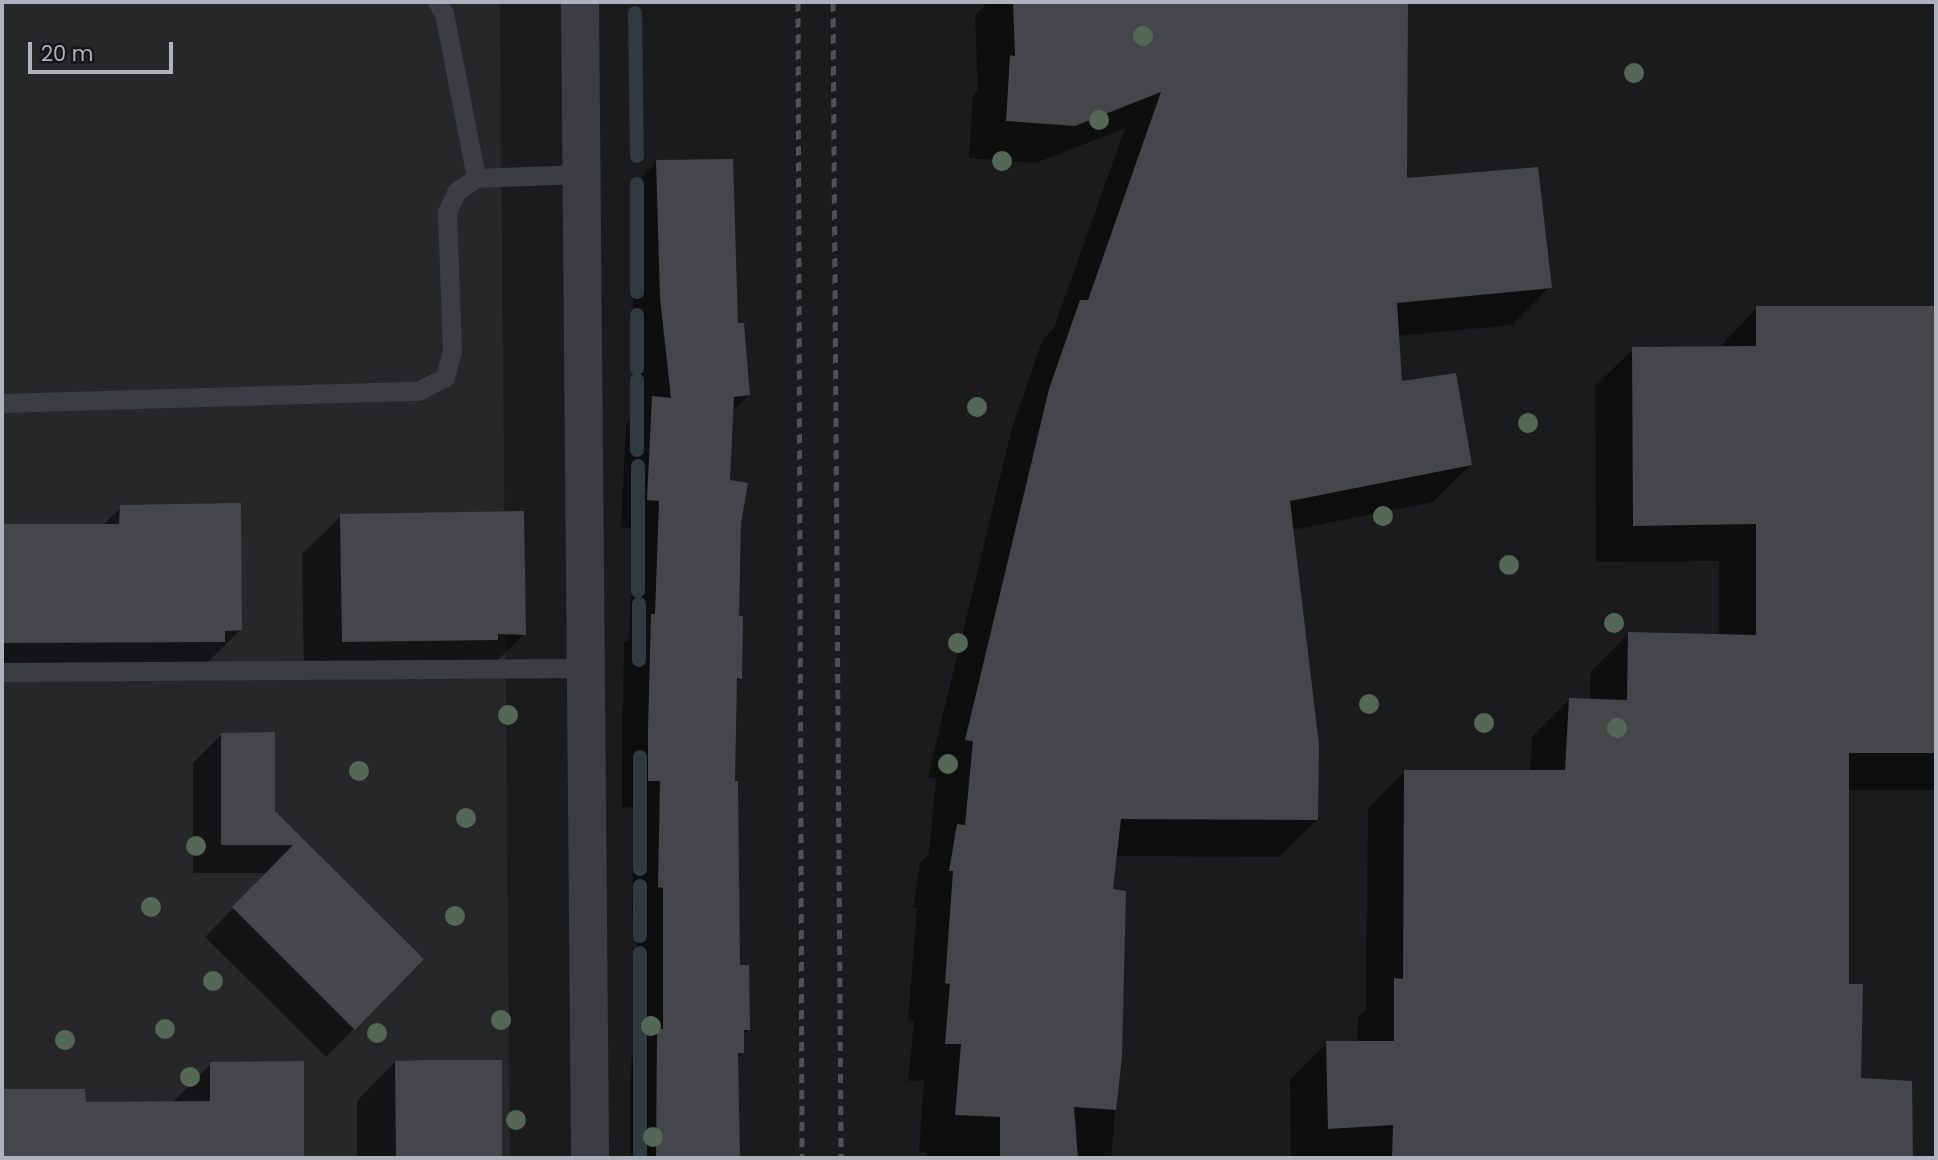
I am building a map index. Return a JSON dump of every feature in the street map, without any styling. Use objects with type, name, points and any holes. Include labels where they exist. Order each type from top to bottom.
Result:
[{"type":"street","points":[[580,2],[590,1158]]},
{"type":"lane","points":[[437,2],[444,13],[476,178]]},
{"type":"lane","points":[[2,403],[418,391],[445,377],[452,350],[447,212],[457,191],[476,178],[582,174]]},
{"type":"lane","points":[[2,672],[587,668]]},
{"type":"shaded area","points":[[2,2],[500,2],[510,1158],[2,1158]]},
{"type":"building","points":[[1013,2],[1408,2],[1407,178],[1538,167],[1552,288],[1397,303],[1402,381],[1456,373],[1472,465],[1290,501],[1319,745],[1318,820],[1121,819],[1113,889],[1126,891],[1122,1057],[1116,1110],[1074,1107],[1078,1158],[1000,1158],[1000,1117],[955,1115],[961,1044],[945,1044],[950,984],[945,983],[953,871],[949,871],[957,824],[965,825],[973,741],[965,740],[1049,389],[1080,300],[1088,300],[1161,92],[1075,126],[1006,121],[1010,55],[1015,56]]},
{"type":"building","points":[[733,159],[738,323],[744,323],[750,395],[734,397],[730,480],[748,483],[741,523],[739,616],[743,616],[742,679],[737,678],[735,781],[738,781],[740,965],[749,965],[750,1030],[744,1030],[744,1053],[738,1053],[740,1158],[656,1158],[657,1029],[663,1029],[663,888],[658,887],[660,781],[648,781],[648,730],[651,614],[655,614],[659,501],[647,500],[652,396],[671,398],[660,298],[656,160]]},
{"type":"building","points":[[1756,306],[1936,306],[1936,753],[1849,753],[1849,984],[1863,984],[1861,1078],[1912,1081],[1913,1158],[1392,1158],[1393,1125],[1328,1129],[1326,1041],[1394,1041],[1394,978],[1403,979],[1404,770],[1565,770],[1569,698],[1627,700],[1628,632],[1756,635],[1756,524],[1633,526],[1632,347],[1756,346]]},
{"type":"building","points":[[241,503],[242,630],[225,631],[225,642],[2,643],[2,524],[119,524],[120,505]]},
{"type":"building","points":[[524,511],[526,635],[498,634],[498,640],[342,642],[340,514]]},
{"type":"building","points":[[275,732],[275,811],[424,959],[355,1030],[232,907],[293,845],[221,845],[221,733]]},
{"type":"building","points":[[502,1060],[502,1158],[396,1158],[395,1061]]},
{"type":"building","points":[[304,1061],[304,1158],[2,1158],[2,1089],[85,1089],[86,1102],[210,1101],[210,1062]]},
{"type":"waterway","points":[[635,13],[637,156]]},
{"type":"waterway","points":[[637,184],[637,292]]},
{"type":"waterway","points":[[637,315],[637,368]]},
{"type":"waterway","points":[[637,380],[637,450]]},
{"type":"waterway","points":[[638,466],[638,591]]},
{"type":"waterway","points":[[639,604],[639,660]]},
{"type":"waterway","points":[[640,757],[640,869]]},
{"type":"waterway","points":[[640,886],[640,936]]},
{"type":"waterway","points":[[640,953],[640,1158]]},
{"type":"railway","points":[[798,2],[802,1158]]},
{"type":"railway","points":[[833,2],[841,1158]]}]
